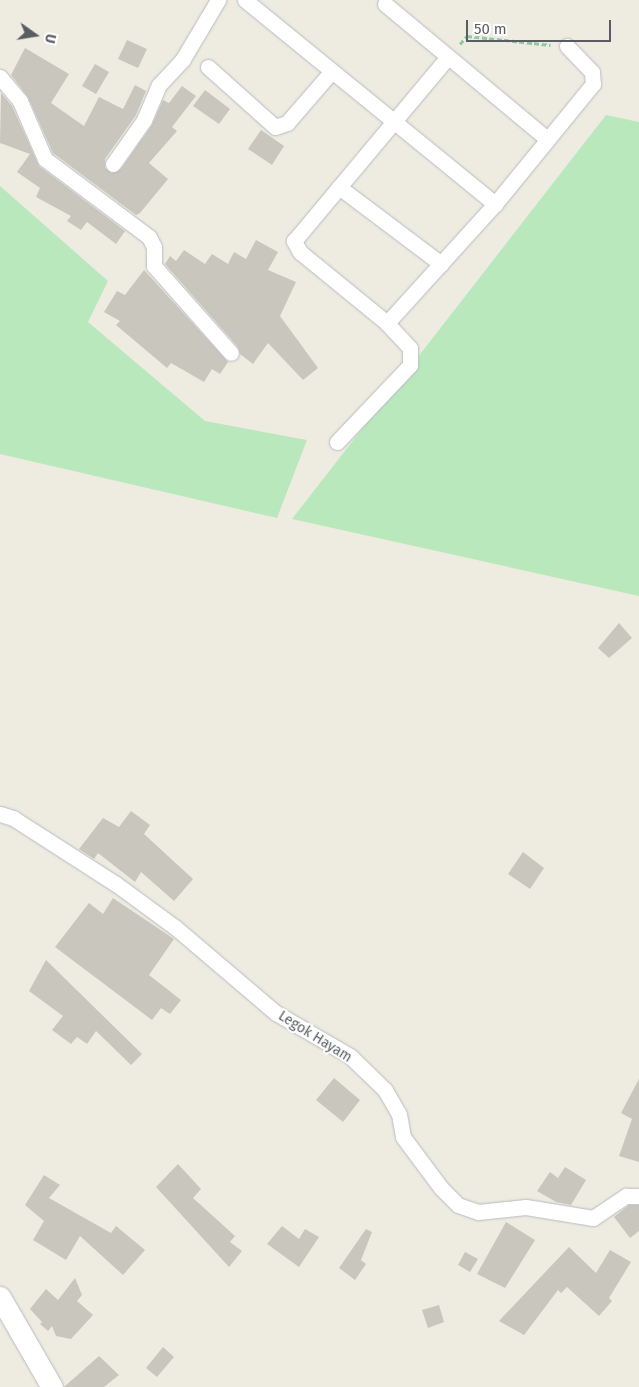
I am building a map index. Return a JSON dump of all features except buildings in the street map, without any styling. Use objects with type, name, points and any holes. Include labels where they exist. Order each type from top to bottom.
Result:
[{"type":"street","points":[[113,164],[144,120],[159,85],[183,59],[218,0]]},
{"type":"street","points":[[245,0],[494,204]]},
{"type":"street","points":[[385,4],[547,138]]},
{"type":"street","points":[[387,323],[494,204],[592,84],[592,72],[567,46]]},
{"type":"street","points":[[337,442],[410,365],[410,348],[387,323],[300,252],[294,241],[448,57]]},
{"type":"street","points":[[208,67],[271,124],[287,123],[331,72]]},
{"type":"street","points":[[0,78],[20,101],[45,159],[149,237],[154,247],[154,266],[231,353]]},
{"type":"street","points":[[339,187],[441,264]]},
{"type":"street","name":"Legok Hayam","points":[[0,814],[13,818],[116,884],[176,928],[276,1013],[350,1056],[385,1090],[399,1114],[403,1137],[441,1188],[458,1204],[478,1212],[526,1207],[593,1218],[626,1196],[639,1196]]},
{"type":"street","points":[[0,1297],[52,1387]]},
{"type":"path","points":[[466,36],[567,46]]},
{"type":"green space","points":[[606,115],[639,122],[639,596],[292,519]]},
{"type":"green space","points":[[0,186],[108,281],[88,322],[205,421],[307,440],[277,518],[0,454]]}]
